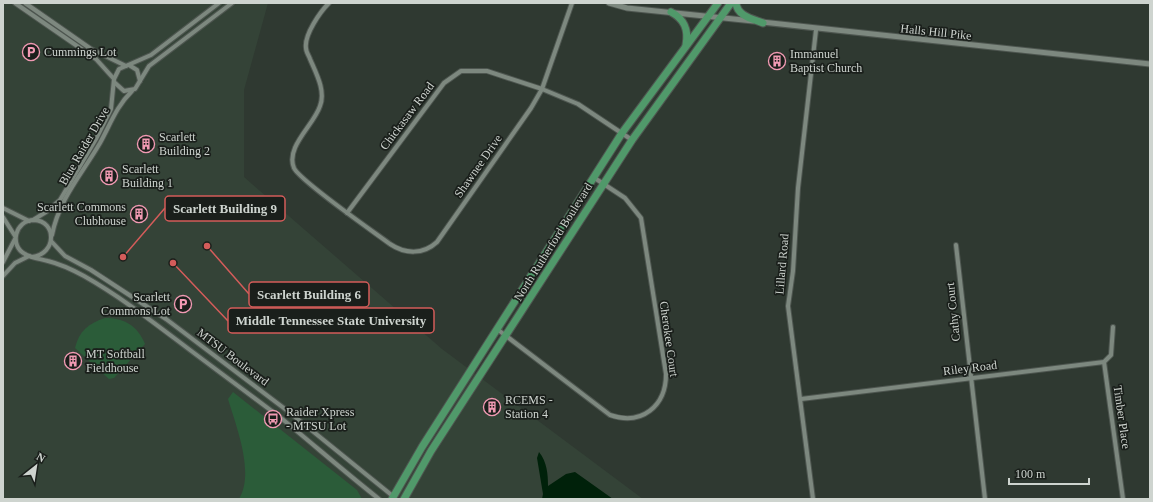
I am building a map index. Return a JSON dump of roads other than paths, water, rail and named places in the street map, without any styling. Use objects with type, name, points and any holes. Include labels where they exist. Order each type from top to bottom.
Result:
[{"type":"main road","name":"North Rutherford Boulevard","points":[[394,498],[422,447],[593,177],[622,133],[718,3]]},
{"type":"main road","name":"North Rutherford Boulevard","points":[[404,499],[431,451],[507,336],[632,140],[731,3]]},
{"type":"main road","points":[[736,3],[737,9],[740,13],[763,23]]},
{"type":"main road","points":[[671,12],[680,18],[684,24],[688,36],[686,46]]},
{"type":"street","points":[[15,3],[96,60],[104,67],[124,92],[132,91],[140,83],[149,66],[232,3]]},
{"type":"street","points":[[25,3],[91,49],[137,70],[140,75],[140,83]]},
{"type":"street","points":[[114,80],[119,69],[151,55],[218,3]]},
{"type":"street","name":"Shawnee Drive","points":[[329,3],[321,10],[310,32],[306,48],[322,91],[321,106],[298,143],[292,157],[295,169],[347,212],[397,249],[414,252],[432,247],[437,242],[531,108],[542,88],[572,3]]},
{"type":"street","name":"Halls Hill Pike","points":[[609,3],[627,8],[720,17],[816,30],[1150,64]]},
{"type":"street","name":"Lillard Road","points":[[813,499],[788,306],[793,271],[798,188],[816,30]]},
{"type":"street","name":"Chickasaw Road","points":[[347,212],[444,83],[461,71],[487,71],[542,88],[578,104],[632,140]]},
{"type":"street","name":"Blue Raider Drive","points":[[31,221],[46,212],[60,200],[111,109],[114,80]]},
{"type":"street","name":"Blue Raider Drive","points":[[51,239],[54,225],[64,199],[99,144],[120,103],[132,91]]},
{"type":"street","name":"Cherokee Court","points":[[497,329],[610,415],[624,418],[634,417],[643,414],[658,404],[664,390],[666,374],[641,218],[625,198],[593,177]]},
{"type":"street","points":[[3,208],[31,221],[43,223],[50,232],[51,239],[48,249],[44,253],[15,263],[3,276]]},
{"type":"street","points":[[3,217],[15,237],[20,251],[31,257]]},
{"type":"street","points":[[3,262],[18,228],[31,221]]},
{"type":"street","name":"MTSU Boulevard","points":[[51,239],[65,256],[91,270],[166,319],[289,412],[394,498]]},
{"type":"street","name":"Cathy Court","points":[[956,245],[985,499]]},
{"type":"street","name":"MTSU Boulevard","points":[[31,257],[49,261],[84,276],[147,318],[280,418],[379,499]]},
{"type":"street","points":[[1104,362],[1111,356],[1113,327]]},
{"type":"street","name":"Riley Road","points":[[801,399],[970,377],[1104,362]]},
{"type":"street","name":"Timber Place","points":[[1104,362],[1123,499]]},
{"type":"place","name":"Cummings Lot","points":[[31,52]]},
{"type":"place","name":"Immanuel Baptist Church","points":[[777,61]]},
{"type":"place","name":"Scarlett Building 2","points":[[146,144]]},
{"type":"place","name":"Scarlett Building 1","points":[[109,176]]},
{"type":"place","name":"Scarlett Commons Clubhouse","points":[[139,214]]},
{"type":"place","name":"Scarlett Building 6","points":[[207,246]]},
{"type":"place","name":"Scarlett Building 9","points":[[123,257]]},
{"type":"place","name":"Middle Tennessee State University","points":[[173,263]]},
{"type":"place","name":"Scarlett Commons Lot","points":[[183,304]]},
{"type":"place","name":"MT Softball Fieldhouse","points":[[73,361]]},
{"type":"place","name":"RCEMS - Station 4","points":[[492,407]]},
{"type":"place","name":"Raider Xpress - MTSU Lot","points":[[273,419]]}]
